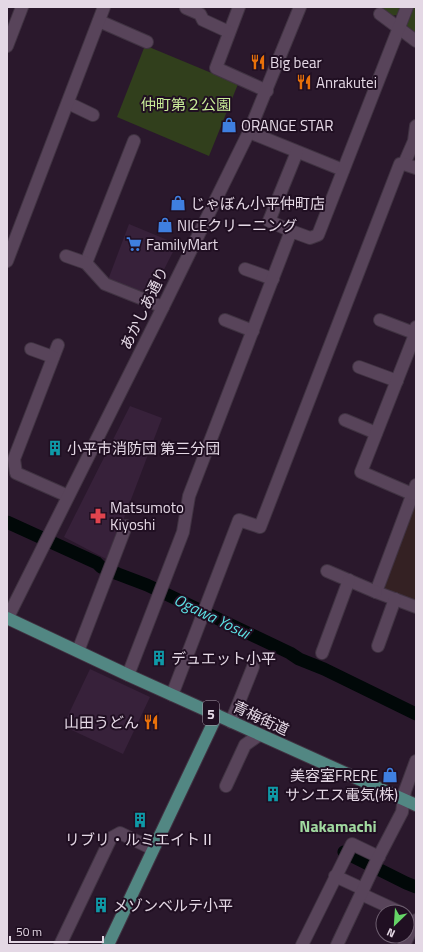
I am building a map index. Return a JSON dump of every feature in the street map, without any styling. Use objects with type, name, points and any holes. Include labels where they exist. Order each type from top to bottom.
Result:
[{"type":"main road","name":"青梅街道","points":[[7,619],[217,716],[416,805]]},
{"type":"main road","points":[[108,945],[217,716]]},
{"type":"street","points":[[7,46],[22,7]]},
{"type":"street","points":[[7,262],[104,7]]},
{"type":"street","points":[[239,7],[216,68],[267,91]]},
{"type":"street","name":"あかしあ通り","points":[[7,619],[249,132],[300,7]]},
{"type":"street","points":[[297,152],[269,221],[310,238],[318,235],[407,7]]},
{"type":"street","points":[[186,8],[200,14],[203,20],[229,32]]},
{"type":"street","points":[[380,14],[416,42]]},
{"type":"street","points":[[99,21],[147,42]]},
{"type":"street","points":[[68,103],[93,115]]},
{"type":"street","points":[[404,164],[414,141],[416,126]]},
{"type":"street","points":[[249,132],[343,170]]},
{"type":"street","points":[[86,263],[113,178],[134,141]]},
{"type":"street","points":[[172,695],[239,520],[260,527],[400,164],[416,168]]},
{"type":"street","points":[[128,675],[183,532],[189,496],[291,231]]},
{"type":"street","points":[[66,256],[86,263],[105,284],[163,307]]},
{"type":"street","points":[[245,269],[273,279]]},
{"type":"street","points":[[224,320],[253,331]]},
{"type":"street","points":[[376,592],[414,490],[361,472],[415,334],[380,320]]},
{"type":"street","points":[[58,345],[14,459],[16,473],[68,496]]},
{"type":"street","points":[[31,349],[53,357]]},
{"type":"street","points":[[359,367],[397,381]]},
{"type":"street","points":[[345,420],[376,433]]},
{"type":"street","points":[[78,651],[126,526]]},
{"type":"street","points":[[327,571],[416,607]]},
{"type":"street","points":[[322,653],[349,580]]},
{"type":"street","points":[[378,646],[395,599]]},
{"type":"street","points":[[232,722],[253,667]]},
{"type":"street","points":[[226,786],[245,745],[259,735]]},
{"type":"street","points":[[337,945],[378,858],[402,812],[405,791],[416,761]]},
{"type":"street","points":[[60,945],[110,838],[120,833],[153,849]]},
{"type":"street","points":[[302,945],[352,844],[378,858]]},
{"type":"street","points":[[335,876],[386,904]]},
{"type":"street","points":[[404,945],[416,920]]},
{"type":"shaded area","points":[[129,224],[177,244],[150,297],[108,280]]},
{"type":"shaded area","points":[[130,406],[162,418],[108,560],[64,537]]},
{"type":"shaded area","points":[[416,500],[416,602],[384,590]]},
{"type":"shaded area","points":[[90,669],[150,697],[123,754],[63,726]]},
{"type":"green space","points":[[380,7],[400,7],[397,15],[391,16]]},
{"type":"green space","points":[[410,7],[416,7],[416,34],[406,27]]},
{"type":"green space","name":"仲町第２公園","points":[[149,47],[238,84],[209,156],[117,117],[144,48]]},
{"type":"waterway","name":"Ogawa Yosui","points":[[7,522],[97,563],[101,567],[147,585],[416,714]]},
{"type":"waterway","points":[[344,852],[416,887]]},
{"type":"place","name":"Big bear","points":[[258,62]]},
{"type":"place","name":"Anrakutei","points":[[304,82]]},
{"type":"place","name":"ORANGE STAR","points":[[229,125]]},
{"type":"place","name":"じゃぼん小平仲町店","points":[[178,203]]},
{"type":"place","name":"NICEクリーニング","points":[[165,225]]},
{"type":"place","name":"FamilyMart","points":[[134,244]]},
{"type":"place","name":"小平市消防団 第三分団","points":[[55,448]]},
{"type":"place","name":"Matsumoto Kiyoshi","points":[[98,516]]},
{"type":"place","name":"デュエット小平","points":[[159,658]]},
{"type":"place","name":"山田うどん","points":[[151,722]]},
{"type":"place","name":"美容室FRERE","points":[[390,775]]},
{"type":"place","name":"サンエス電気(株)","points":[[273,794]]},
{"type":"place","name":"リブリ・ルミエイトⅡ","points":[[140,820]]},
{"type":"place","name":"メゾンベルテ小平","points":[[101,905]]},
{"type":"district","name":"Nakamachi","points":[[338,826]]}]
